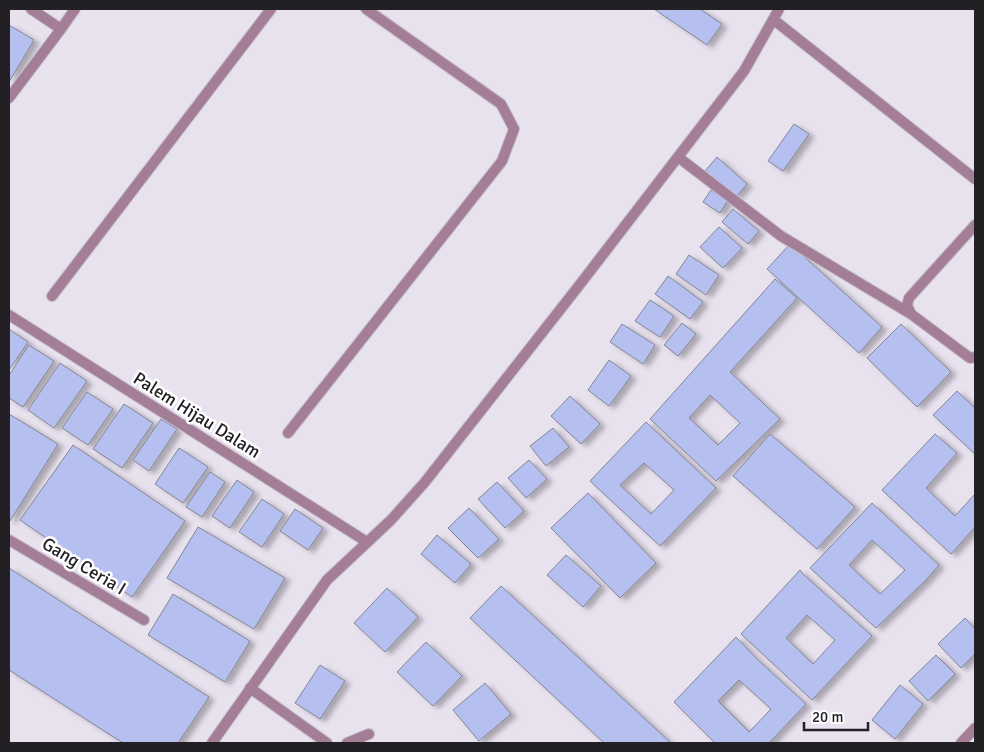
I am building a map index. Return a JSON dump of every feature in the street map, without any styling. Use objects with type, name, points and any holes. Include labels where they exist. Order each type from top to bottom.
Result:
[{"type":"street","points":[[31,9],[61,29]]},
{"type":"street","points":[[9,98],[75,9]]},
{"type":"street","points":[[52,296],[271,9]]},
{"type":"street","points":[[288,433],[502,161],[514,129],[501,104],[366,9]]},
{"type":"street","points":[[212,743],[327,580],[391,520],[425,482],[678,157],[744,71],[779,9]]},
{"type":"street","points":[[774,20],[975,179]]},
{"type":"street","points":[[678,157],[781,236],[911,314],[970,358],[975,357]]},
{"type":"street","points":[[911,314],[907,306],[909,298],[975,226]]},
{"type":"street","name":"Palem Hijau Dalam","points":[[9,315],[367,542]]},
{"type":"street","name":"Gang Ceria I","points":[[9,540],[144,620]]},
{"type":"street","points":[[250,688],[327,743]]},
{"type":"street","points":[[961,743],[975,728]]},
{"type":"street","points":[[348,743],[370,734]]},
{"type":"building","points":[[654,9],[700,9],[722,24],[707,45]]},
{"type":"building","points":[[9,25],[34,40],[9,82]]},
{"type":"building","points":[[794,124],[809,134],[783,171],[768,161]]},
{"type":"building","points":[[717,157],[747,184],[736,197],[705,171]]},
{"type":"building","points":[[711,190],[728,200],[720,213],[703,202]]},
{"type":"building","points":[[733,209],[759,231],[748,244],[722,222]]},
{"type":"building","points":[[719,227],[742,248],[723,268],[700,247]]},
{"type":"building","points":[[790,244],[882,327],[859,353],[767,269]]},
{"type":"building","points":[[689,255],[719,275],[706,295],[676,274]]},
{"type":"building","points":[[668,276],[703,302],[690,319],[655,294]]},
{"type":"building","points":[[775,279],[797,298],[730,372],[780,419],[716,481],[650,419]],"holes":[[[710,395],[740,423],[718,445],[689,418]]]},
{"type":"building","points":[[650,300],[674,316],[660,337],[635,321]]},
{"type":"building","points":[[682,323],[696,334],[678,356],[664,345]]},
{"type":"building","points":[[622,324],[655,345],[643,364],[610,342]]},
{"type":"building","points":[[901,324],[951,372],[917,407],[867,358]]},
{"type":"building","points":[[9,329],[28,342],[9,370]]},
{"type":"building","points":[[29,345],[54,361],[23,407],[9,398],[9,375]]},
{"type":"building","points":[[609,360],[631,376],[609,406],[588,390]]},
{"type":"building","points":[[60,363],[87,381],[54,428],[28,410]]},
{"type":"building","points":[[957,391],[975,408],[975,454],[933,415]]},
{"type":"building","points":[[87,392],[113,409],[88,445],[62,428]]},
{"type":"building","points":[[570,396],[600,424],[581,444],[551,416]]},
{"type":"building","points":[[124,404],[153,423],[122,468],[93,449]]},
{"type":"building","points":[[9,414],[58,444],[10,521],[9,520]]},
{"type":"building","points":[[161,419],[177,429],[149,471],[133,460]]},
{"type":"building","points":[[646,422],[716,488],[660,546],[590,481]],"holes":[[[644,463],[674,490],[651,514],[620,485]]]},
{"type":"building","points":[[553,428],[569,447],[546,466],[530,446]]},
{"type":"building","points":[[770,434],[855,507],[817,549],[733,476]]},
{"type":"building","points":[[935,434],[957,453],[926,488],[955,516],[975,494],[975,527],[951,554],[882,490]]},
{"type":"building","points":[[73,445],[185,521],[132,597],[20,520]]},
{"type":"building","points":[[179,448],[208,467],[183,503],[155,484]]},
{"type":"building","points":[[529,460],[547,479],[526,498],[508,478]]},
{"type":"building","points":[[210,472],[225,482],[202,517],[186,507]]},
{"type":"building","points":[[237,480],[254,492],[230,528],[212,516]]},
{"type":"building","points":[[497,482],[524,511],[505,528],[478,499]]},
{"type":"building","points":[[588,493],[656,563],[620,598],[551,528]]},
{"type":"building","points":[[262,499],[284,514],[262,547],[239,532]]},
{"type":"building","points":[[872,503],[939,565],[876,628],[810,568]],"holes":[[[872,540],[905,570],[880,594],[849,565]]]},
{"type":"building","points":[[469,508],[499,539],[478,558],[448,528]]},
{"type":"building","points":[[295,509],[323,528],[308,550],[280,531]]},
{"type":"building","points":[[198,527],[285,578],[254,629],[167,578]]},
{"type":"building","points":[[437,535],[471,564],[455,583],[421,554]]},
{"type":"building","points":[[566,555],[601,586],[583,607],[547,575]]},
{"type":"building","points":[[9,568],[209,697],[178,743],[123,743],[9,670]]},
{"type":"building","points":[[800,570],[872,636],[812,700],[741,634]],"holes":[[[807,615],[835,640],[813,664],[786,638]]]},
{"type":"building","points":[[501,586],[671,743],[604,743],[470,618]]},
{"type":"building","points":[[387,588],[418,617],[385,652],[354,623]]},
{"type":"building","points":[[173,594],[250,641],[225,682],[148,635]]},
{"type":"building","points":[[965,618],[975,629],[975,654],[961,668],[938,644]]},
{"type":"building","points":[[736,637],[806,704],[769,743],[715,743],[674,702]],"holes":[[[739,680],[771,709],[749,732],[718,701]]]},
{"type":"building","points":[[426,642],[462,676],[433,706],[397,672]]},
{"type":"building","points":[[936,655],[955,674],[928,701],[909,681]]},
{"type":"building","points":[[320,665],[345,681],[320,719],[295,703]]},
{"type":"building","points":[[485,683],[511,714],[479,741],[453,710]]},
{"type":"building","points":[[900,685],[923,704],[895,739],[872,720]]}]
